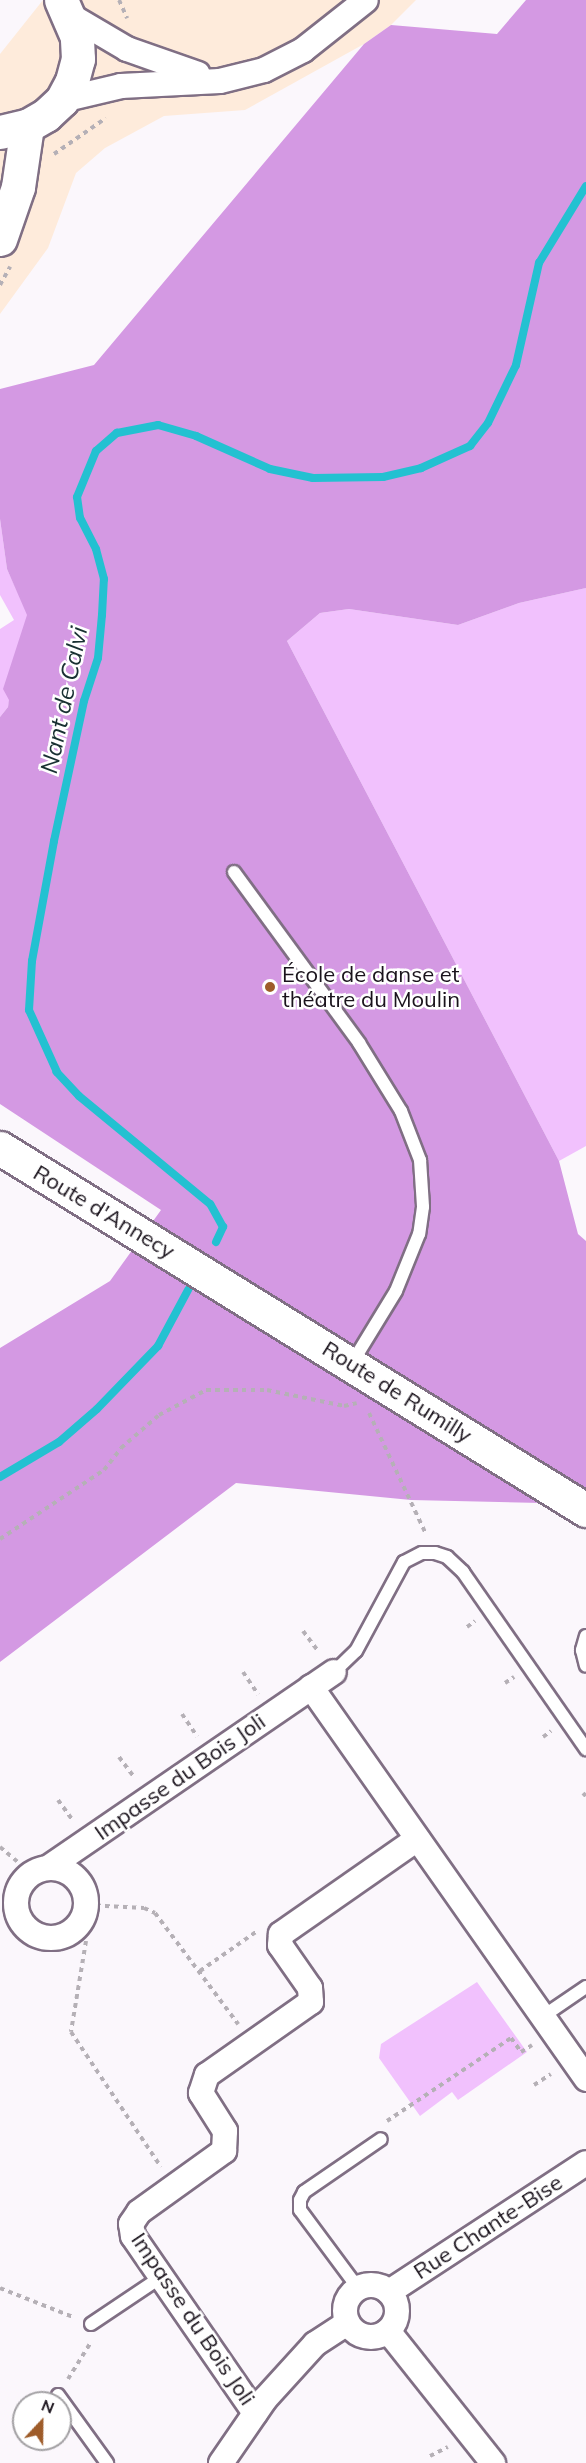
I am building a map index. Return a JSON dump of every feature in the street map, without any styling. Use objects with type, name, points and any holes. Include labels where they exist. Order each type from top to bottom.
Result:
[{"type":"main road","points":[[6,252],[18,187],[13,129],[62,100],[78,59],[78,37],[66,8]]},
{"type":"main road","name":"Route d'Annecy","points":[[0,1148],[207,1275]]},
{"type":"main road","name":"Route de Rumilly","points":[[207,1275],[586,1510]]},
{"type":"street","points":[[62,100],[121,86],[220,81],[283,62],[366,0]]},
{"type":"street","points":[[66,8],[127,49],[220,81]]},
{"type":"street","name":"Impasse du Bois Joli","points":[[77,1927],[62,1936],[45,1937],[23,1924],[16,1897],[40,1870],[334,1672]]},
{"type":"street","points":[[311,1688],[586,2079]]},
{"type":"street","points":[[281,1934],[417,1839]]},
{"type":"street","points":[[40,1870],[75,1877],[87,1905],[77,1927]]},
{"type":"street","name":"Impasse du Bois Joli","points":[[255,2413],[133,2236],[131,2224],[139,2212],[224,2151],[225,2132],[202,2099],[202,2087],[207,2075],[308,2006],[312,1998],[310,1988],[280,1945],[281,1934]]},
{"type":"street","name":"Rue Chante-Bise","points":[[389,2292],[586,2163]]},
{"type":"street","points":[[374,2285],[389,2292],[397,2309],[388,2331],[369,2338],[347,2323],[347,2299],[358,2288],[374,2285]]},
{"type":"street","points":[[221,2463],[255,2413],[315,2344],[347,2323]]},
{"type":"street","points":[[388,2331],[493,2463]]},
{"type":"lane","points":[[234,872],[364,1051],[401,1111],[420,1160],[423,1207],[419,1234],[396,1291],[351,1363]]},
{"type":"lane","points":[[334,1672],[356,1652],[404,1562],[422,1553],[435,1552],[464,1572],[586,1749]]},
{"type":"lane","points":[[586,1636],[582,1650],[586,1666]]},
{"type":"lane","points":[[547,2024],[586,1987]]},
{"type":"lane","points":[[358,2288],[300,2210],[300,2200],[304,2193],[381,2139]]},
{"type":"lane","points":[[92,2324],[161,2277]]},
{"type":"lane","points":[[72,2414],[107,2463]]},
{"type":"path","points":[[119,0],[129,25],[127,49]]},
{"type":"path","points":[[48,162],[60,148],[116,111],[121,86]]},
{"type":"path","points":[[0,285],[6,252]]},
{"type":"path","points":[[0,1539],[104,1470],[121,1449],[159,1415],[206,1390],[267,1390],[344,1406],[363,1402],[435,1552]]},
{"type":"path","points":[[0,1847],[40,1870]]},
{"type":"path","points":[[87,1905],[144,1908],[155,1913],[200,1971],[252,2045]]},
{"type":"path","points":[[77,1927],[87,1941],[70,2021],[73,2037],[175,2187]]},
{"type":"path","points":[[200,1971],[259,1930],[281,1934]]},
{"type":"path","points":[[381,2139],[380,2126],[511,2038],[521,2052],[547,2024]]},
{"type":"path","points":[[0,2288],[92,2324],[96,2334],[60,2391]]},
{"type":"shaded area","points":[[43,0],[416,0],[391,25],[364,44],[245,110],[164,116],[105,148],[76,173],[48,248],[0,314],[0,54]]},
{"type":"shaded area","points":[[526,0],[586,0],[586,588],[519,603],[458,625],[349,609],[320,613],[287,641],[559,1161],[578,1234],[586,1241],[586,1504],[411,1500],[236,1483],[0,1662],[0,1348],[110,1281],[161,1210],[0,1104],[0,717],[8,707],[9,700],[3,689],[27,615],[7,569],[0,519],[0,389],[94,365],[364,44],[391,25],[497,34]]},
{"type":"shaded area","points":[[0,519],[7,569],[28,615],[8,707],[0,717],[0,629],[14,620],[0,595]]},
{"type":"shaded area","points":[[586,588],[586,1146],[559,1161],[287,641],[320,613],[349,609],[458,625],[519,603]]},
{"type":"shaded area","points":[[477,1982],[527,2052],[458,2100],[452,2092],[420,2116],[379,2058],[381,2044]]},
{"type":"waterway","name":"Nant de Calvi","points":[[216,1242],[223,1227],[210,1204],[79,1096],[57,1072],[29,1010],[32,961],[54,841],[84,701],[98,658],[104,579],[96,549],[80,518],[77,497],[96,451],[117,433],[158,425],[196,436],[270,469],[313,478],[383,477],[421,468],[470,446],[488,423],[516,365],[539,263],[586,186]]},
{"type":"waterway","name":"Nant de Calvi","points":[[0,1477],[59,1442],[97,1409],[158,1346],[188,1290]]},
{"type":"place","name":"École de danse et théatre du Moulin","points":[[270,987]]}]
